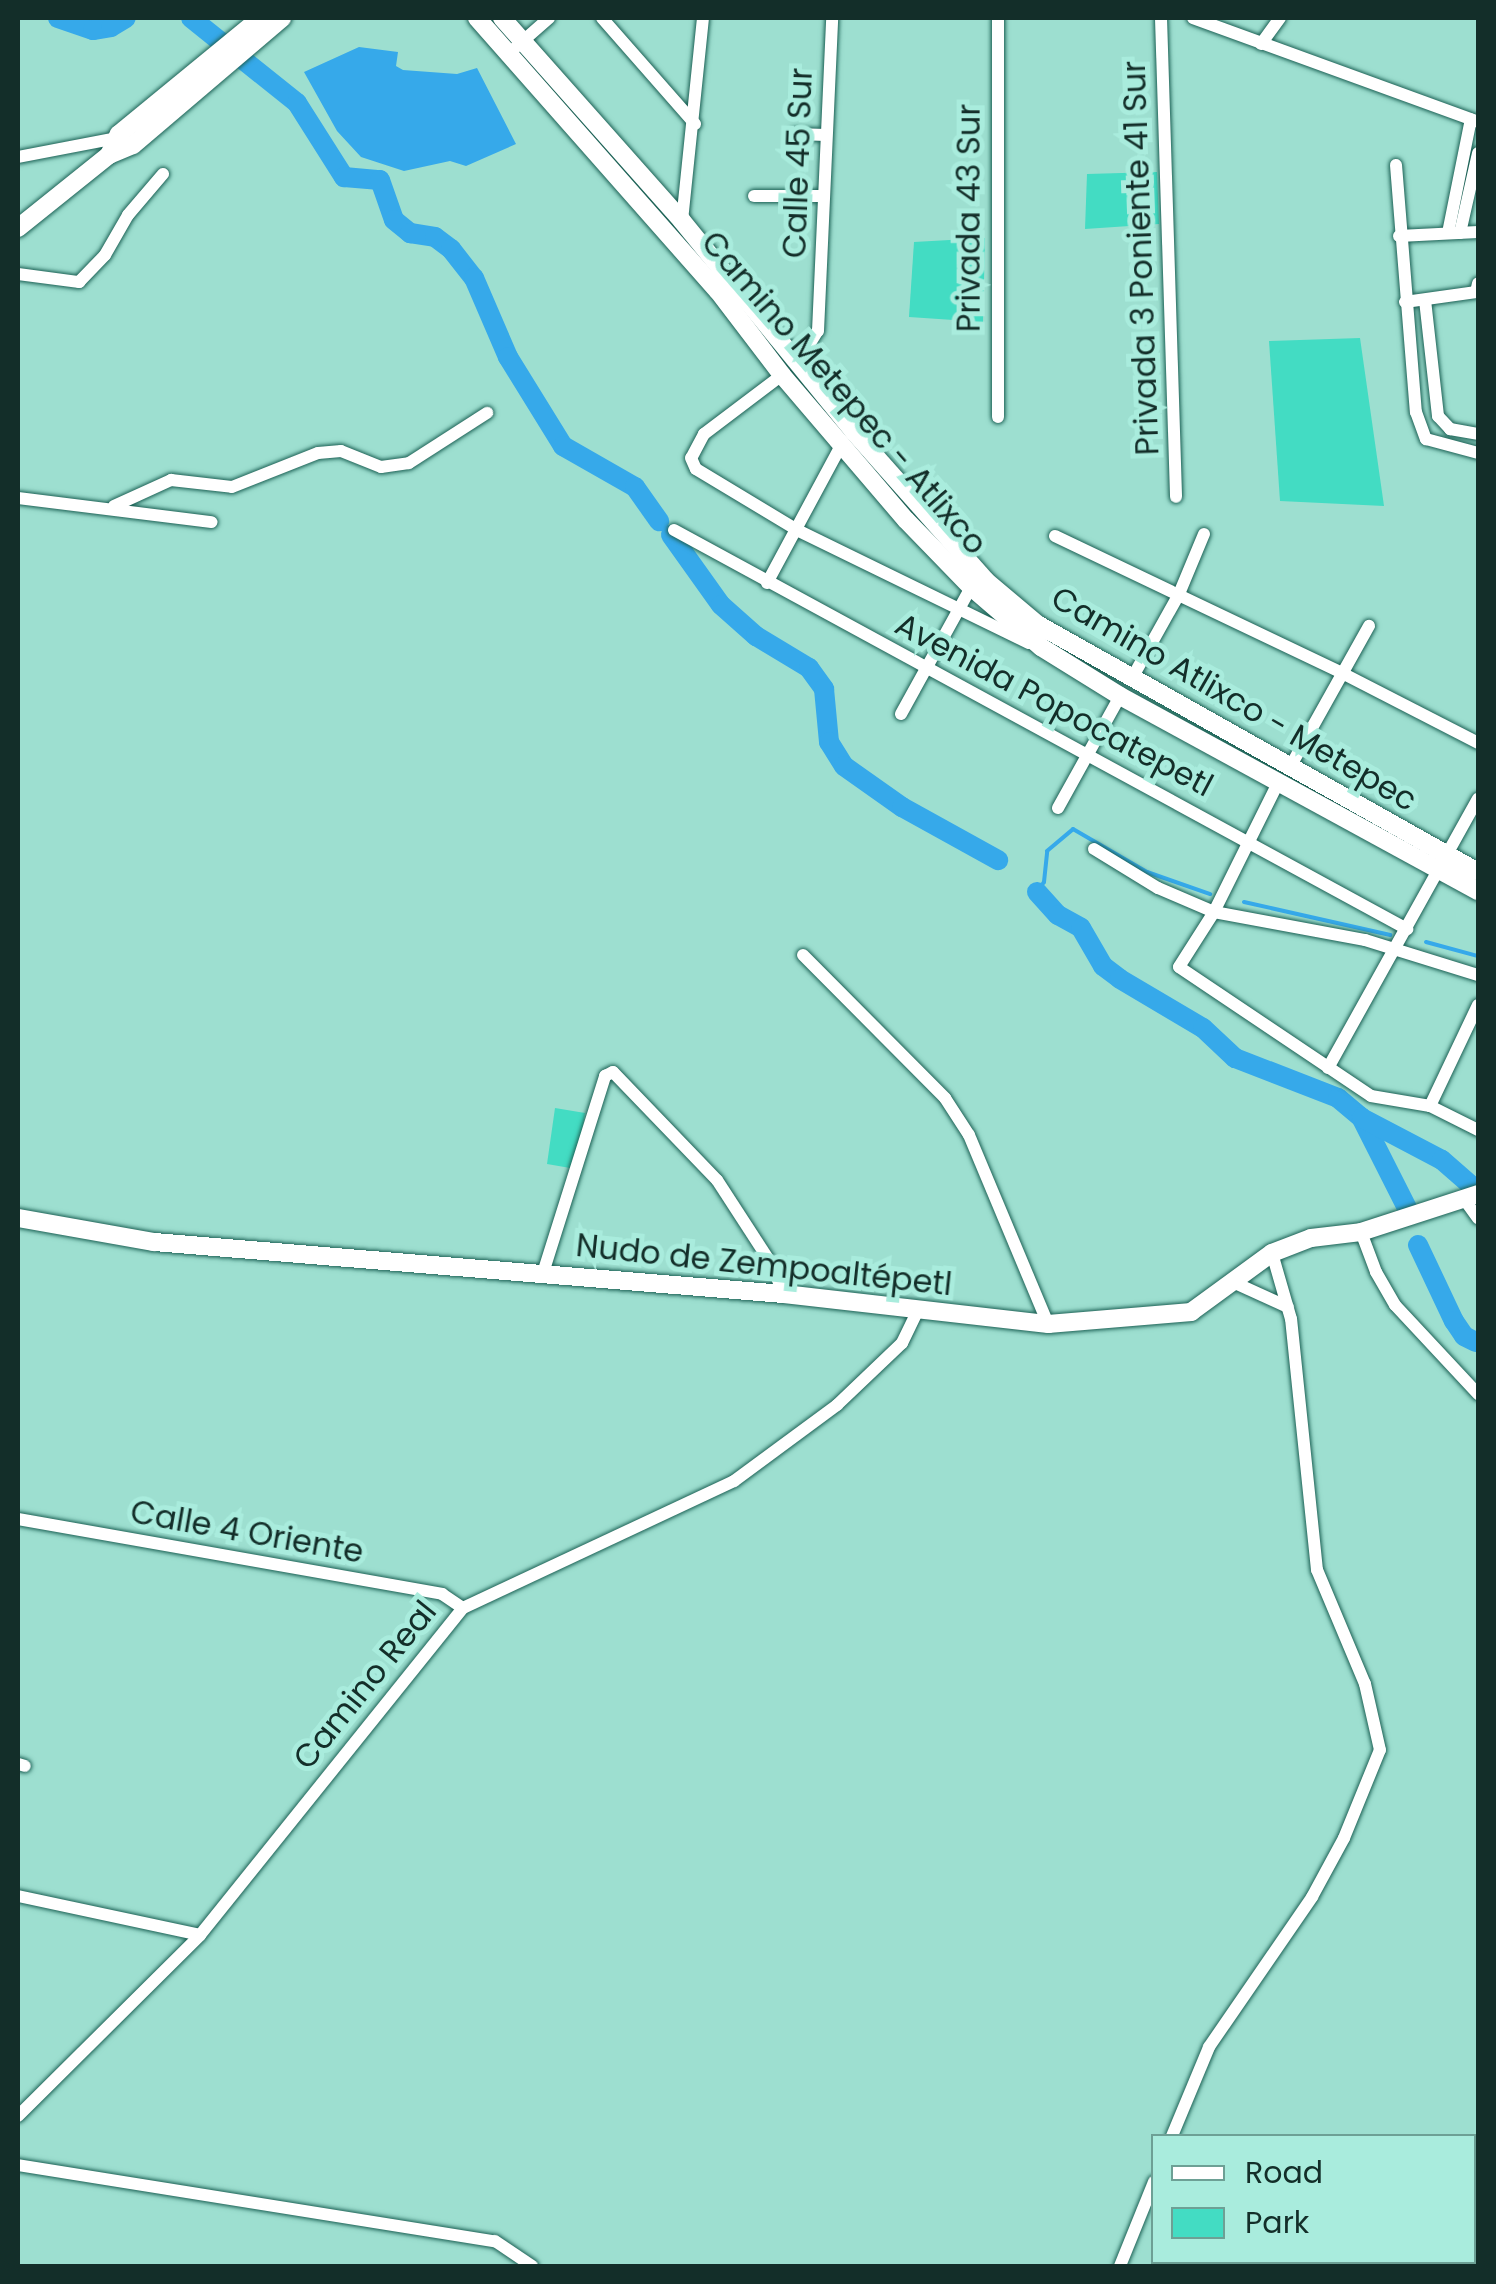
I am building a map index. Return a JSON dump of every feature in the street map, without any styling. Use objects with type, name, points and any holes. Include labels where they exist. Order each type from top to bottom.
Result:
[{"type":"main road","points":[[18,228],[209,72],[257,27],[282,18]]},
{"type":"main road","name":"Camino Metepec - Atlixco","points":[[477,18],[517,46],[606,148],[906,520],[971,587],[1041,647],[1126,688],[1277,785],[1443,862],[1478,891]]},
{"type":"main road","points":[[502,18],[517,46]]},
{"type":"main road","name":"Camino Atlixco - Metepec","points":[[606,148],[682,220],[785,373],[986,581],[1037,624],[1126,688],[1290,769],[1443,862],[1478,872]]},
{"type":"main road","name":"Nudo de Zempoaltépetl","points":[[18,1218],[154,1242],[784,1294],[1048,1324],[1191,1312],[1272,1253],[1311,1238],[1361,1232],[1471,1197]]},
{"type":"street","points":[[517,46],[549,18]]},
{"type":"street","points":[[602,18],[694,124]]},
{"type":"street","points":[[682,220],[704,18]]},
{"type":"street","name":"Calle 45 Sur","points":[[785,373],[818,331],[832,18]]},
{"type":"street","name":"Privada 43 Sur","points":[[998,18],[998,418]]},
{"type":"street","name":"Privada 3 Poniente 41 Sur","points":[[1162,18],[1176,498]]},
{"type":"street","points":[[1193,18],[1475,121],[1454,233]]},
{"type":"street","points":[[1261,44],[1280,18]]},
{"type":"street","points":[[795,134],[826,135]]},
{"type":"street","points":[[18,156],[126,140]]},
{"type":"street","points":[[1454,233],[1478,152]]},
{"type":"street","points":[[1396,165],[1416,412],[1426,439],[1478,453]]},
{"type":"street","points":[[18,274],[79,282],[105,255],[128,215],[162,174]]},
{"type":"street","points":[[754,196],[824,196]]},
{"type":"street","points":[[1399,236],[1478,232]]},
{"type":"street","points":[[1405,302],[1476,292],[1478,283]]},
{"type":"street","points":[[1425,300],[1438,416],[1450,429],[1478,434]]},
{"type":"street","points":[[785,373],[704,434],[691,458],[696,469],[796,530],[960,612],[1041,647]]},
{"type":"street","points":[[114,506],[170,480],[232,488],[318,453],[340,451],[381,467],[409,463],[487,413]]},
{"type":"street","points":[[766,583],[843,442]]},
{"type":"street","points":[[18,498],[114,506],[212,522]]},
{"type":"street","name":"Avenida Popocatepetl","points":[[674,530],[1408,928]]},
{"type":"street","points":[[1058,808],[1178,594],[1204,534]]},
{"type":"street","points":[[1055,536],[1342,672],[1478,743]]},
{"type":"street","points":[[901,714],[971,587]]},
{"type":"street","points":[[1290,769],[1370,626]]},
{"type":"street","points":[[1277,785],[1214,912],[1180,968],[1278,1030],[1371,1096],[1430,1106],[1478,1130]]},
{"type":"street","points":[[1328,1068],[1478,799]]},
{"type":"street","points":[[1094,850],[1158,888],[1214,912],[1296,924],[1393,948],[1478,976]]},
{"type":"street","points":[[803,955],[944,1098],[969,1136],[1048,1324]]},
{"type":"street","points":[[1430,1106],[1478,1005]]},
{"type":"street","points":[[543,1273],[605,1076],[613,1072],[717,1180],[769,1260],[784,1294]]},
{"type":"street","points":[[1471,1197],[1478,1218]]},
{"type":"street","points":[[1361,1232],[1376,1272],[1395,1305],[1478,1394]]},
{"type":"street","points":[[1173,2134],[1209,2047],[1320,1882],[1380,1750],[1365,1684],[1317,1570],[1288,1307],[1272,1253]]},
{"type":"street","points":[[1235,1283],[1288,1307]]},
{"type":"street","name":"Camino Real","points":[[18,2116],[200,1935],[462,1608],[734,1481],[837,1405],[902,1342],[918,1310]]},
{"type":"street","name":"Calle 4 Oriente","points":[[18,1519],[442,1594],[462,1608]]},
{"type":"street","points":[[18,1896],[200,1935]]},
{"type":"street","points":[[18,2164],[495,2241],[532,2266]]},
{"type":"street","points":[[1120,2266],[1151,2189]]},
{"type":"green space","points":[[1157,172],[1159,224],[1085,229],[1087,174]]},
{"type":"green space","points":[[985,238],[983,322],[909,317],[914,242]]},
{"type":"green space","points":[[1360,338],[1384,506],[1280,501],[1269,341]]},
{"type":"green space","points":[[555,1108],[585,1113],[576,1169],[547,1164]]},
{"type":"water","points":[[359,47],[398,52],[396,66],[403,70],[457,74],[477,68],[516,144],[466,166],[450,161],[404,171],[361,157],[337,131],[304,72]]},
{"type":"waterway","points":[[58,18],[93,30],[111,27],[126,18]]},
{"type":"waterway","points":[[191,18],[297,103],[344,177],[380,180],[394,220],[410,233],[435,237],[451,249],[474,278],[508,357],[563,446],[635,487],[659,521]]},
{"type":"waterway","points":[[671,535],[721,605],[756,636],[809,668],[824,689],[829,742],[844,766],[902,807],[998,860]]},
{"type":"waterway","points":[[1037,892],[1044,882],[1047,851],[1073,829],[1147,872],[1210,894]]},
{"type":"waterway","points":[[1037,892],[1058,915],[1081,928],[1103,966],[1120,979],[1203,1028],[1235,1058],[1338,1098],[1361,1117],[1408,1210]]},
{"type":"waterway","points":[[1244,902],[1390,935]]},
{"type":"waterway","points":[[1426,942],[1478,956]]},
{"type":"waterway","points":[[1362,1118],[1442,1160],[1474,1188]]},
{"type":"waterway","points":[[1418,1245],[1454,1321],[1464,1336],[1476,1342]]}]
